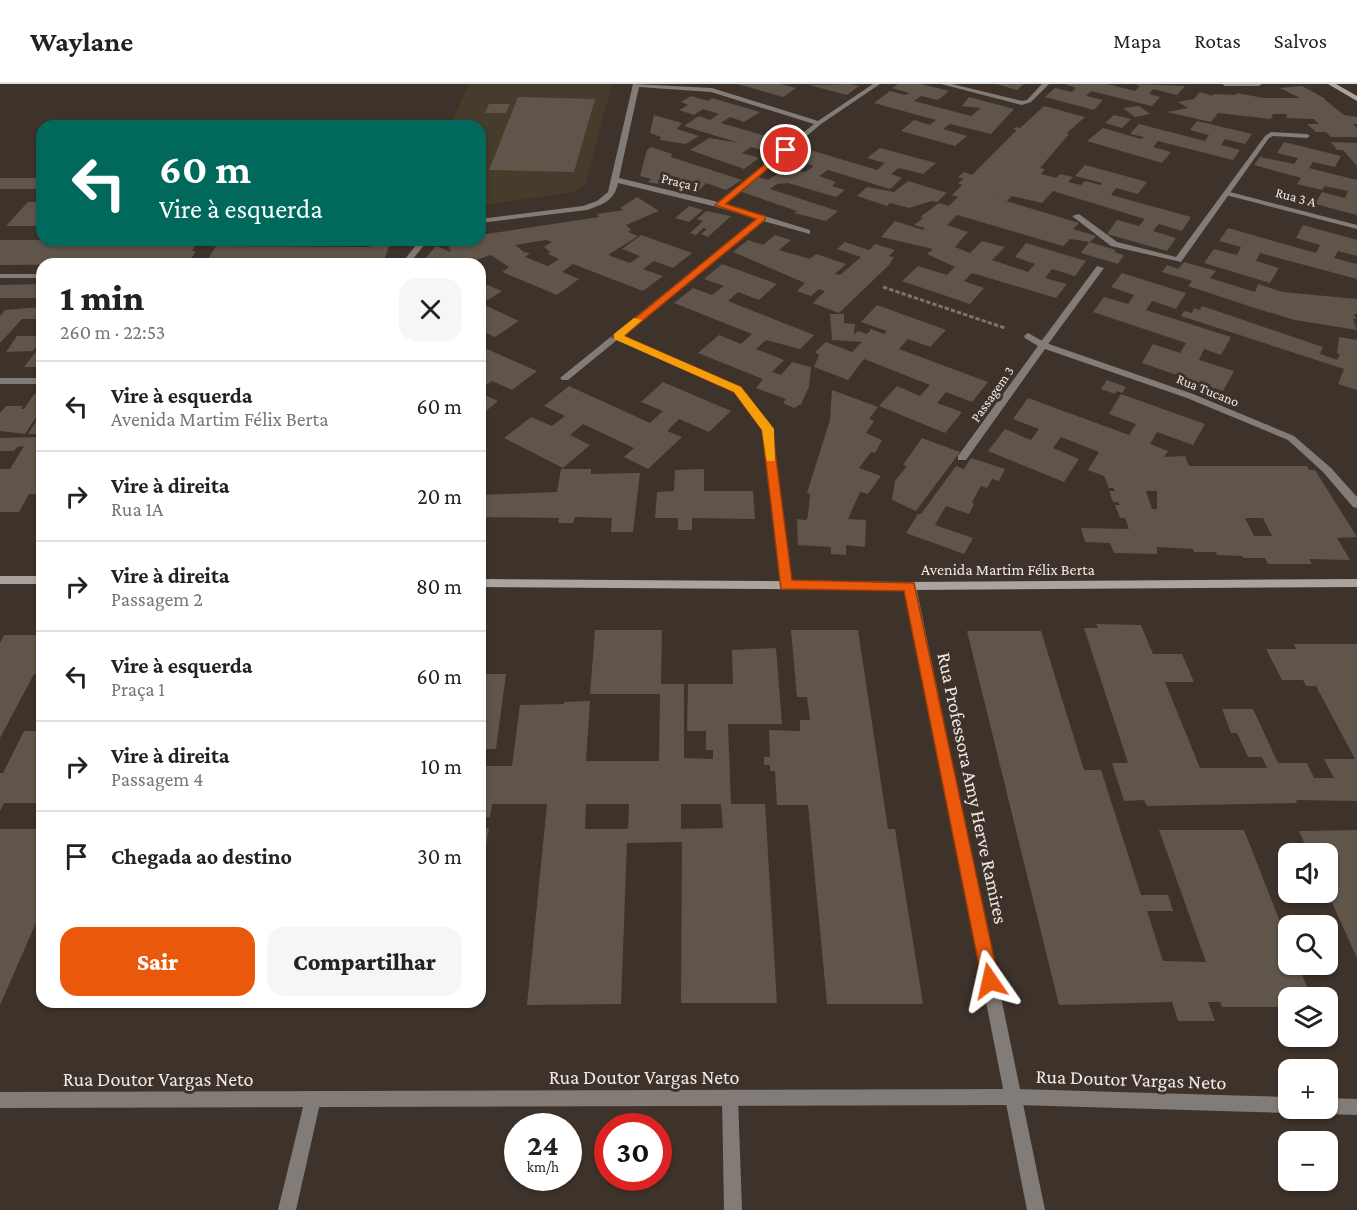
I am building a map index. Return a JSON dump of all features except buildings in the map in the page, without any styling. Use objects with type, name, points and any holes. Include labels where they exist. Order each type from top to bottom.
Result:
[{"type":"main road","points":[[1331,84],[1357,99]]},
{"type":"main road","points":[[0,580],[36,580]]},
{"type":"main road","name":"Avenida Martim Félix Berta","points":[[486,583],[910,586],[1357,583]]},
{"type":"street","points":[[719,205],[819,123],[877,84]]},
{"type":"street","points":[[944,84],[1022,103],[1029,101],[1046,84]]},
{"type":"street","points":[[1225,84],[1259,84]]},
{"type":"street","points":[[486,220],[600,203],[612,193],[636,85],[712,90],[819,123]]},
{"type":"street","points":[[1076,216],[1114,244],[1178,260],[1271,134],[1307,136]]},
{"type":"street","name":"Praça 1","points":[[616,180],[719,205],[807,232]]},
{"type":"street","name":"Rua 3 A","points":[[1229,193],[1357,227]]},
{"type":"street","points":[[564,378],[762,218]]},
{"type":"street","points":[[410,258],[419,246]]},
{"type":"street","name":"Passagem 3","points":[[962,458],[1100,268]]},
{"type":"street","points":[[0,276],[36,276]]},
{"type":"street","name":"Rua Tucano","points":[[1028,336],[1043,345],[1190,396],[1291,438],[1327,470],[1357,504]]},
{"type":"street","points":[[617,337],[738,390],[768,429],[786,585]]},
{"type":"street","points":[[0,381],[36,381]]},
{"type":"street","name":"Rua Professora Amy Herve Ramires","points":[[910,586],[1036,1210]]},
{"type":"street","name":"Rua Doutor Vargas Neto","points":[[0,1100],[1014,1097],[1278,1105]]},
{"type":"street","points":[[730,1098],[733,1210]]},
{"type":"street","points":[[287,1210],[313,1099]]},
{"type":"street","points":[[1338,1106],[1357,1107]]},
{"type":"path","points":[[883,287],[1028,336]]},
{"type":"shaded area","points":[[469,84],[612,84],[585,184],[573,192],[486,205],[486,120],[453,120]]},
{"type":"slow traffic","points":[[637,320],[617,337],[738,390],[768,429],[771,458]]},
{"type":"route","points":[[786,150],[719,205],[762,218],[617,337],[738,390],[768,429],[786,585],[910,586],[990,981]]}]
